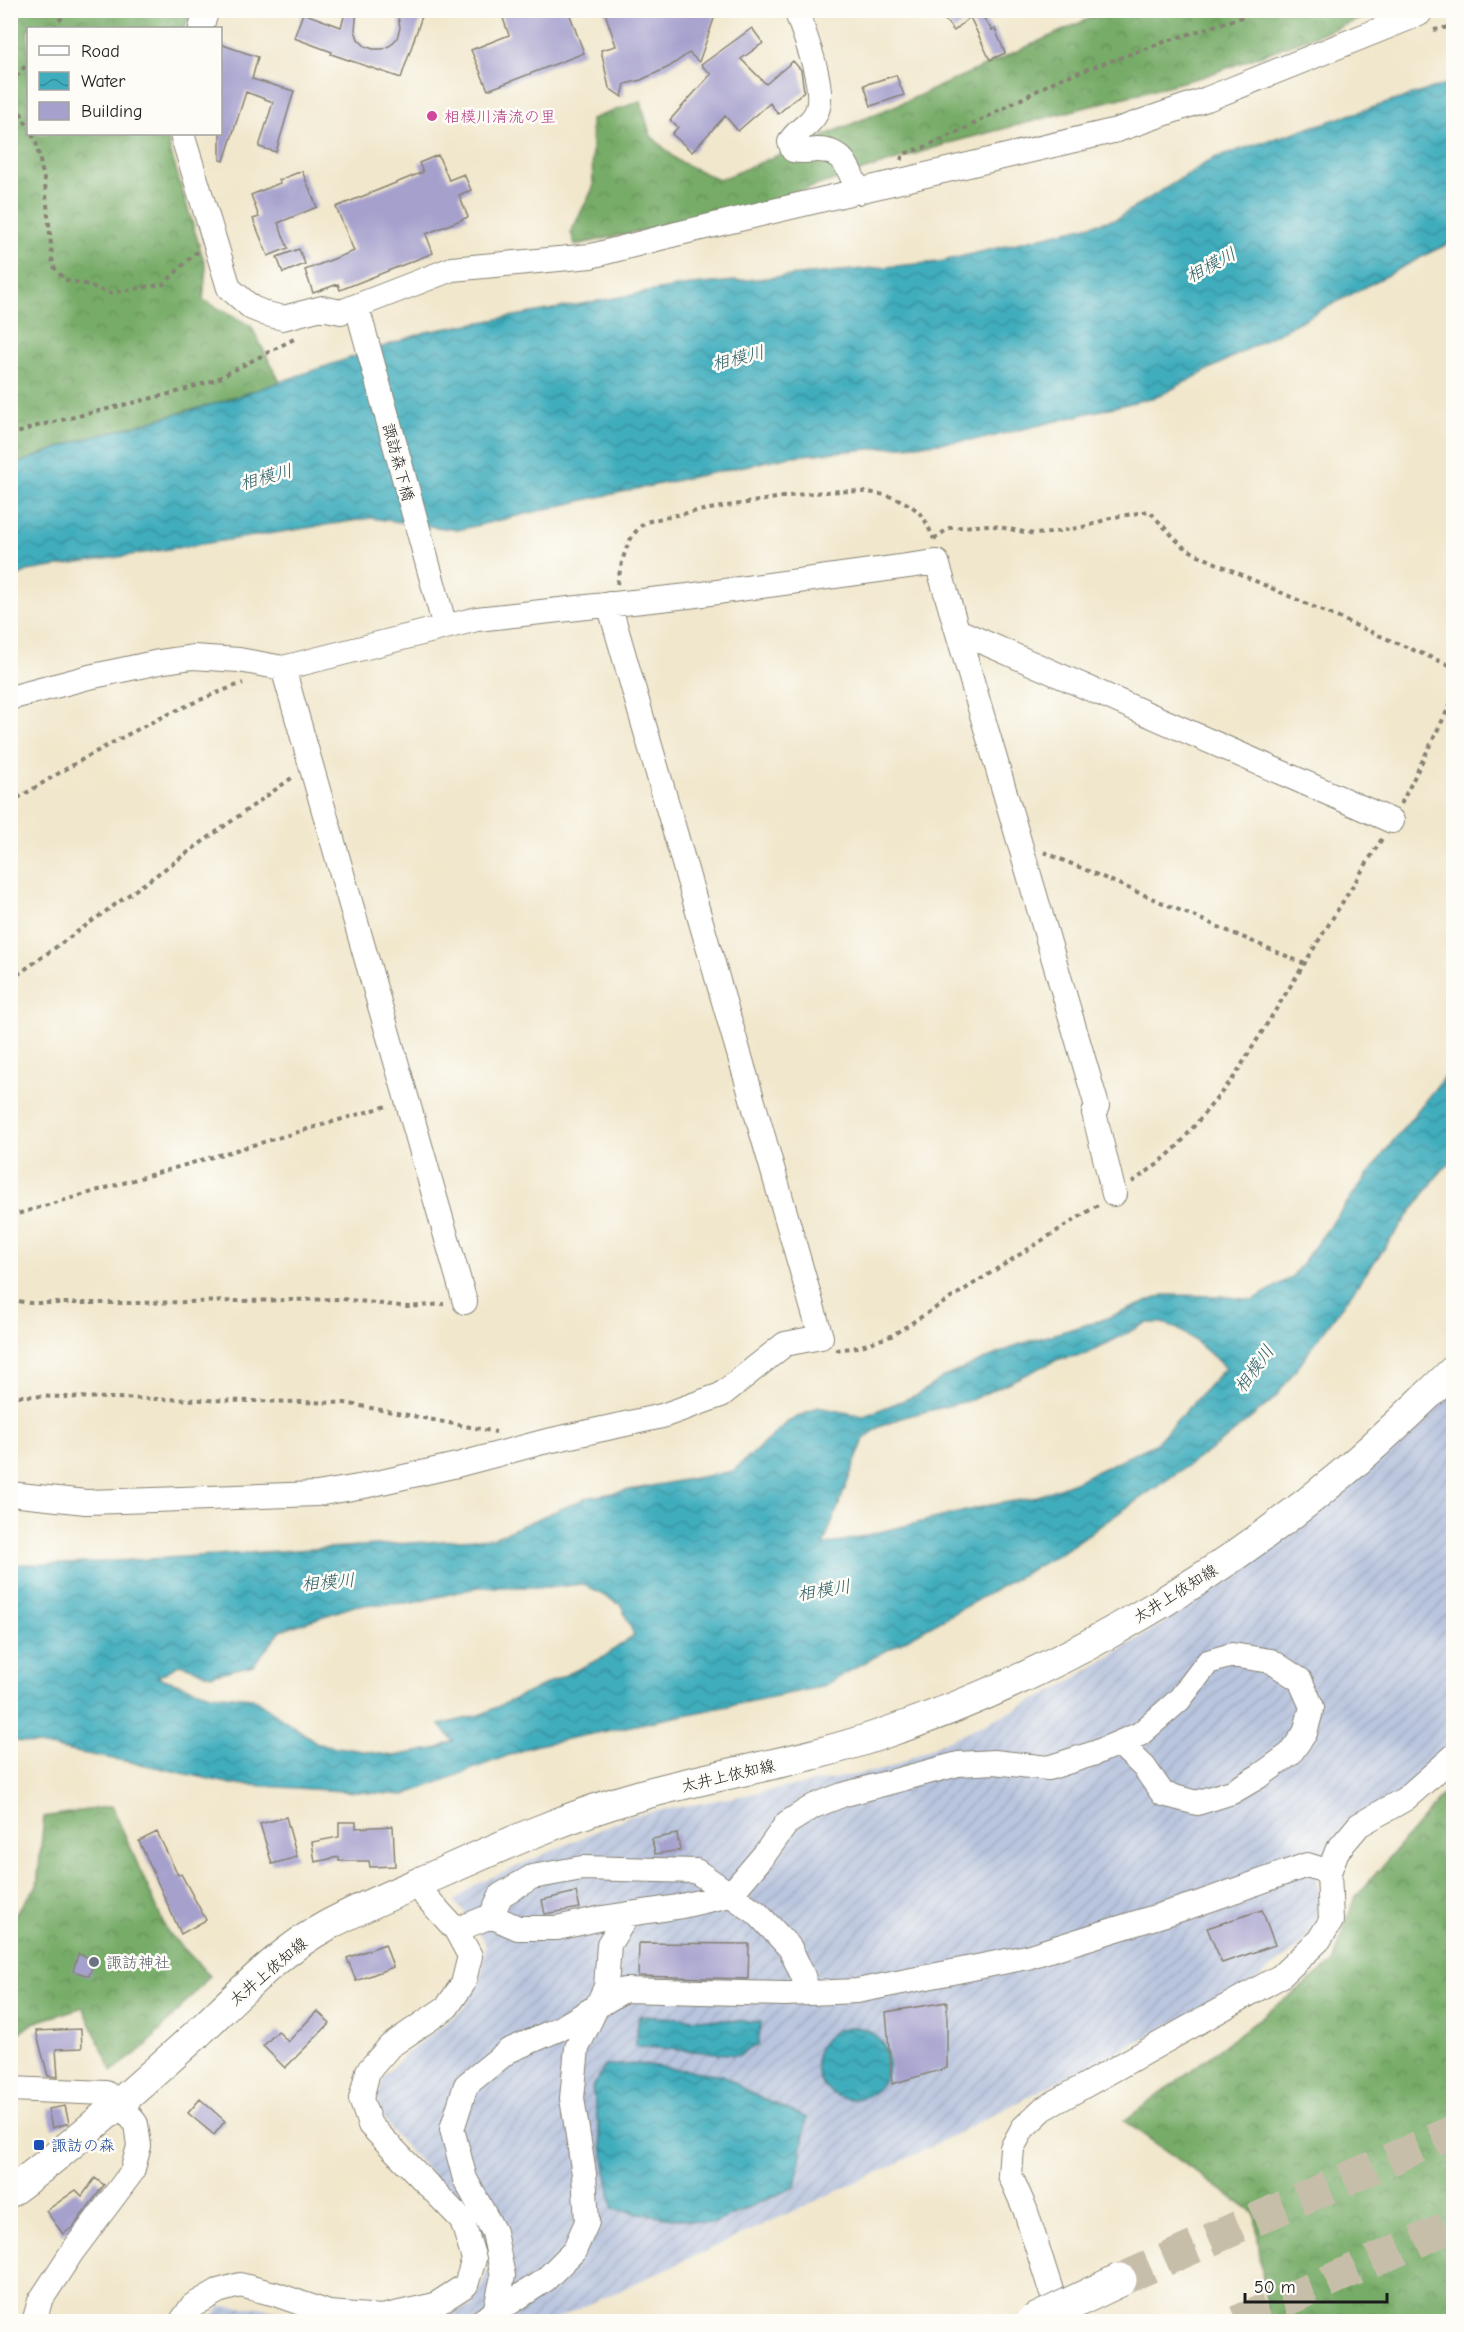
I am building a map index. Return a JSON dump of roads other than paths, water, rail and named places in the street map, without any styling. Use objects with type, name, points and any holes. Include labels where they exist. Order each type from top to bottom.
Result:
[{"type":"highway","points":[[1032,2322],[1119,2280]]},
{"type":"main road","name":"太井上依知線","points":[[10,2192],[120,2103],[288,1951],[321,1928],[529,1834],[642,1794],[803,1757],[876,1737],[952,1709],[1046,1665],[1143,1614],[1275,1525],[1341,1474],[1454,1370]]},
{"type":"street","points":[[201,27],[207,10]]},
{"type":"street","points":[[796,10],[814,68],[819,100],[817,112],[811,121],[794,134],[790,142],[793,150],[831,152],[841,157],[849,168],[858,192]]},
{"type":"street","points":[[182,135],[230,288],[252,308],[283,318],[322,308],[353,311],[452,269],[591,256],[1117,130],[1207,99],[1419,14],[1419,10]]},
{"type":"street","name":"諏訪森下橋","points":[[353,311],[442,618]]},
{"type":"street","points":[[10,698],[136,667],[193,657],[239,660],[283,668],[442,618],[477,619],[688,596],[935,550],[1097,1106],[1094,1113],[1114,1194]]},
{"type":"street","points":[[10,1494],[86,1502],[317,1494],[341,1490],[662,1416],[721,1395],[785,1344],[821,1337],[609,604]]},
{"type":"street","points":[[958,631],[1392,820]]},
{"type":"street","points":[[283,668],[465,1302]]},
{"type":"street","points":[[491,1916],[518,1928],[557,1928],[677,1907],[730,1895],[764,1856],[787,1823],[814,1806],[842,1795],[958,1764],[994,1762],[1048,1768],[1119,1743],[1140,1734],[1179,1700],[1208,1662],[1232,1654],[1272,1661],[1300,1680],[1312,1707],[1305,1733],[1290,1754],[1232,1792],[1197,1803],[1162,1794],[1144,1767],[1119,1743]]},
{"type":"street","points":[[1061,2322],[1025,2209],[1010,2175],[1012,2148],[1023,2128],[1043,2109],[1281,1977],[1319,1940],[1331,1920],[1329,1872],[1337,1851],[1359,1825],[1405,1799],[1454,1756]]},
{"type":"street","points":[[488,2317],[503,2276],[494,2232],[465,2179],[452,2128],[466,2085],[508,2051],[561,2028],[624,1990],[808,1992],[857,1990],[1027,1957],[1197,1904],[1307,1865],[1329,1872]]},
{"type":"street","points":[[456,1930],[491,1916],[501,1894],[532,1877],[582,1868],[696,1870],[757,1912],[790,1948],[808,1992]]},
{"type":"street","points":[[181,2322],[192,2306],[218,2291],[240,2285],[275,2294],[329,2313],[382,2317],[435,2305],[466,2285],[474,2259],[462,2220],[370,2125],[361,2100],[368,2071],[390,2046],[447,2007],[463,1984],[470,1956],[456,1930],[426,1897],[420,1882]]},
{"type":"street","points":[[488,2317],[545,2280],[574,2251],[587,2222],[584,2174],[572,2098],[577,2048],[606,1986],[609,1944],[628,1914]]},
{"type":"street","points":[[10,2090],[106,2093],[120,2103],[136,2124],[139,2146],[132,2172],[46,2291],[40,2301],[34,2322]]},
{"type":"water","name":"相模川","points":[[1453,82],[1453,242],[1159,396],[982,439],[791,456],[589,499],[458,530],[371,518],[27,571],[11,582],[11,466],[75,442],[221,402],[426,332],[682,286],[939,262],[1116,219],[1214,158]]},
{"type":"water","name":"相模川","points":[[1453,1066],[1453,1161],[1440,1172],[1275,1398],[1226,1439],[1061,1553],[821,1687],[533,1746],[405,1795],[232,1784],[151,1766],[11,1740],[11,1564],[67,1564],[493,1538],[586,1498],[733,1471],[788,1422],[818,1407],[864,1416],[919,1394],[942,1378],[1020,1344],[1102,1320],[1164,1295],[1221,1296],[1253,1300],[1292,1277],[1390,1145]],"holes":[[[1146,1323],[1164,1323],[1181,1331],[1225,1368],[1155,1444],[1072,1483],[1033,1498],[990,1505],[823,1546],[864,1439],[879,1427],[904,1417],[971,1400],[1059,1359],[1087,1354]],[[583,1584],[621,1605],[634,1635],[602,1658],[480,1715],[440,1725],[453,1741],[439,1748],[393,1756],[319,1744],[253,1698],[211,1694],[157,1677],[181,1664],[211,1675],[253,1665],[282,1630],[357,1605],[412,1603],[479,1587],[555,1587]]]},
{"type":"water","points":[[639,2016],[761,2022],[758,2044],[740,2055],[635,2046]]},
{"type":"water","points":[[852,2027],[872,2033],[882,2043],[888,2063],[882,2083],[872,2093],[852,2099],[832,2093],[822,2083],[816,2063],[822,2043],[832,2033]]},
{"type":"water","points":[[638,2064],[723,2075],[750,2093],[807,2118],[795,2187],[712,2224],[613,2209],[592,2088],[605,2066]]},
{"type":"tunnel","points":[[1120,2280],[1454,2131]]},
{"type":"tunnel","points":[[1237,2322],[1454,2225]]},
{"type":"place","name":"相模川清流の里","points":[[432,116]]},
{"type":"place","name":"諏訪神社","points":[[94,1962]]},
{"type":"place","name":"諏訪の森","points":[[39,2145]]}]
